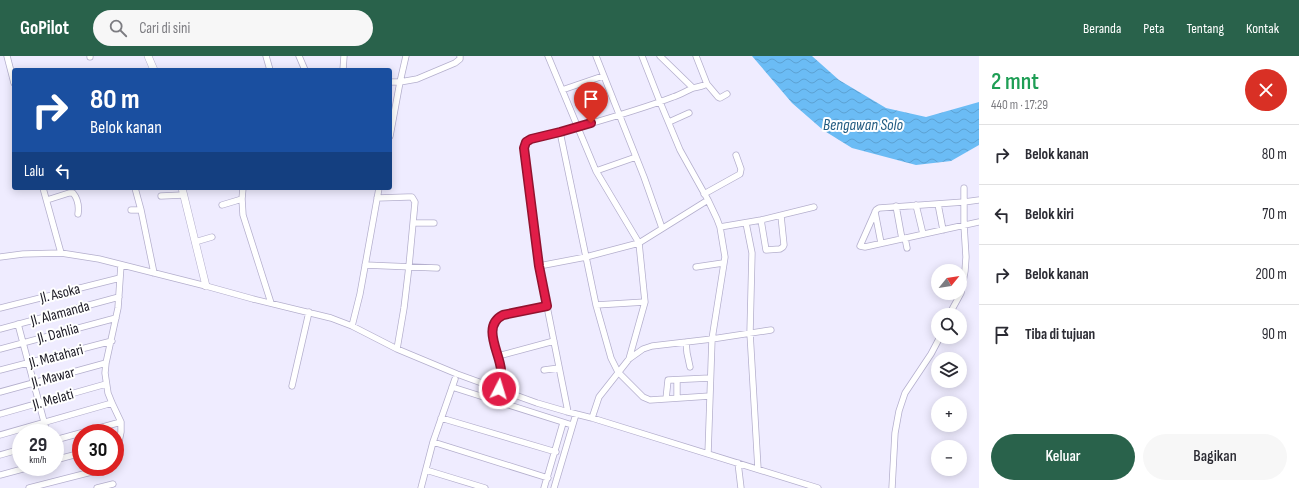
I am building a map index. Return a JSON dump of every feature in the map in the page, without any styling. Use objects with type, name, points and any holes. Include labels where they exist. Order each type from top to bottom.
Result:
[{"type":"street","points":[[7,56],[12,75]]},
{"type":"street","points":[[148,56],[153,68]]},
{"type":"street","points":[[266,56],[269,68]]},
{"type":"street","points":[[299,56],[304,68]]},
{"type":"street","points":[[343,68],[344,56]]},
{"type":"street","points":[[392,125],[406,56]]},
{"type":"street","points":[[392,82],[417,79],[456,63],[460,59],[460,56]]},
{"type":"street","points":[[548,56],[596,171],[640,243],[645,302],[629,359]]},
{"type":"street","points":[[596,56],[644,177],[662,228]]},
{"type":"street","points":[[642,56],[680,150],[708,200],[720,227],[724,257],[712,339],[708,454]]},
{"type":"street","points":[[660,56],[693,88]]},
{"type":"street","points":[[696,56],[708,84],[718,98],[727,94]]},
{"type":"street","points":[[562,90],[604,76]]},
{"type":"street","points":[[568,412],[539,266],[524,148],[526,142],[531,139],[560,132],[660,102],[693,88],[708,84]]},
{"type":"street","points":[[669,122],[689,113]]},
{"type":"street","points":[[560,132],[596,305],[611,358],[618,372],[646,399],[710,396]]},
{"type":"street","points":[[704,194],[740,174],[741,169],[736,154]]},
{"type":"street","points":[[596,171],[636,157]]},
{"type":"street","points":[[953,308],[961,293],[966,257],[964,188]]},
{"type":"street","points":[[44,190],[61,253]]},
{"type":"street","points":[[136,190],[154,273]]},
{"type":"street","points":[[243,190],[242,208],[245,223],[271,303]]},
{"type":"street","points":[[352,326],[366,265],[378,190]]},
{"type":"street","points":[[161,196],[183,191],[206,286]]},
{"type":"street","points":[[47,200],[73,193],[76,197],[79,208],[78,214]]},
{"type":"street","points":[[376,198],[412,197],[415,204],[404,308],[397,349]]},
{"type":"street","points":[[222,205],[242,200]]},
{"type":"street","points":[[539,266],[640,243],[708,200]]},
{"type":"street","points":[[979,200],[880,207],[875,212],[860,246],[865,247],[979,222]]},
{"type":"street","points":[[938,204],[943,230]]},
{"type":"street","points":[[916,205],[923,234]]},
{"type":"street","points":[[896,206],[907,248]]},
{"type":"street","points":[[720,227],[781,216],[814,207]]},
{"type":"street","points":[[131,210],[141,210]]},
{"type":"street","points":[[875,212],[881,243]]},
{"type":"street","points":[[761,220],[766,250],[780,249],[784,246],[781,216]]},
{"type":"street","points":[[413,223],[434,223]]},
{"type":"street","points":[[746,223],[752,253],[750,333],[758,469]]},
{"type":"street","points":[[195,242],[212,237]]},
{"type":"street","points":[[0,257],[23,254],[61,253],[98,259],[331,318],[352,326],[397,349],[457,374],[499,389],[568,412],[592,418],[818,488]]},
{"type":"street","points":[[696,267],[723,263]]},
{"type":"street","points":[[64,438],[122,422],[112,404],[106,384],[106,363],[116,318],[121,265]]},
{"type":"street","points":[[366,265],[437,268]]},
{"type":"street","name":"Jl. Asoka","points":[[0,308],[120,278]]},
{"type":"street","name":"Jl. Alamanda","points":[[0,329],[119,297]]},
{"type":"street","points":[[596,305],[645,302]]},
{"type":"street","points":[[499,389],[501,370],[492,338],[494,323],[503,315],[547,306]]},
{"type":"street","points":[[292,386],[309,312]]},
{"type":"street","name":"Jl. Dahlia","points":[[0,349],[116,318]]},
{"type":"street","points":[[18,324],[44,422]]},
{"type":"street","points":[[592,418],[599,397],[618,372],[629,359],[646,347],[771,330]]},
{"type":"street","name":"Jl. Matahari","points":[[0,370],[112,341]]},
{"type":"street","points":[[498,356],[554,341]]},
{"type":"street","points":[[686,342],[686,353],[690,367]]},
{"type":"street","points":[[892,488],[895,433],[899,411],[905,393],[936,344]]},
{"type":"street","name":"Jl. Mawar","points":[[0,392],[106,363]]},
{"type":"street","points":[[544,370],[559,368]]},
{"type":"street","points":[[421,488],[433,442],[455,378]]},
{"type":"street","points":[[666,398],[667,381],[710,378]]},
{"type":"street","points":[[676,397],[677,380]]},
{"type":"street","name":"Jl. Melati","points":[[0,414],[106,384]]},
{"type":"street","points":[[452,387],[572,425]]},
{"type":"street","points":[[0,435],[112,404]]},
{"type":"street","points":[[554,488],[576,414]]},
{"type":"street","points":[[441,418],[556,452]]},
{"type":"street","points":[[544,488],[556,452],[563,422]]},
{"type":"street","points":[[433,442],[548,478]]},
{"type":"street","points":[[0,455],[12,452]]},
{"type":"street","points":[[738,463],[742,488]]},
{"type":"street","points":[[426,470],[466,486],[485,488]]},
{"type":"street","points":[[0,475],[12,472]]},
{"type":"street","points":[[29,488],[76,476]]},
{"type":"street","points":[[96,488],[113,484]]},
{"type":"water","name":"Bengawan Solo","points":[[752,56],[812,56],[839,80],[886,108],[926,117],[979,102],[979,145],[951,161],[916,165],[852,148],[823,130],[792,103]]},
{"type":"route","points":[[499,389],[501,370],[492,338],[494,323],[503,315],[547,306],[539,266],[524,148],[525,144],[529,140],[535,138],[591,123]]}]
